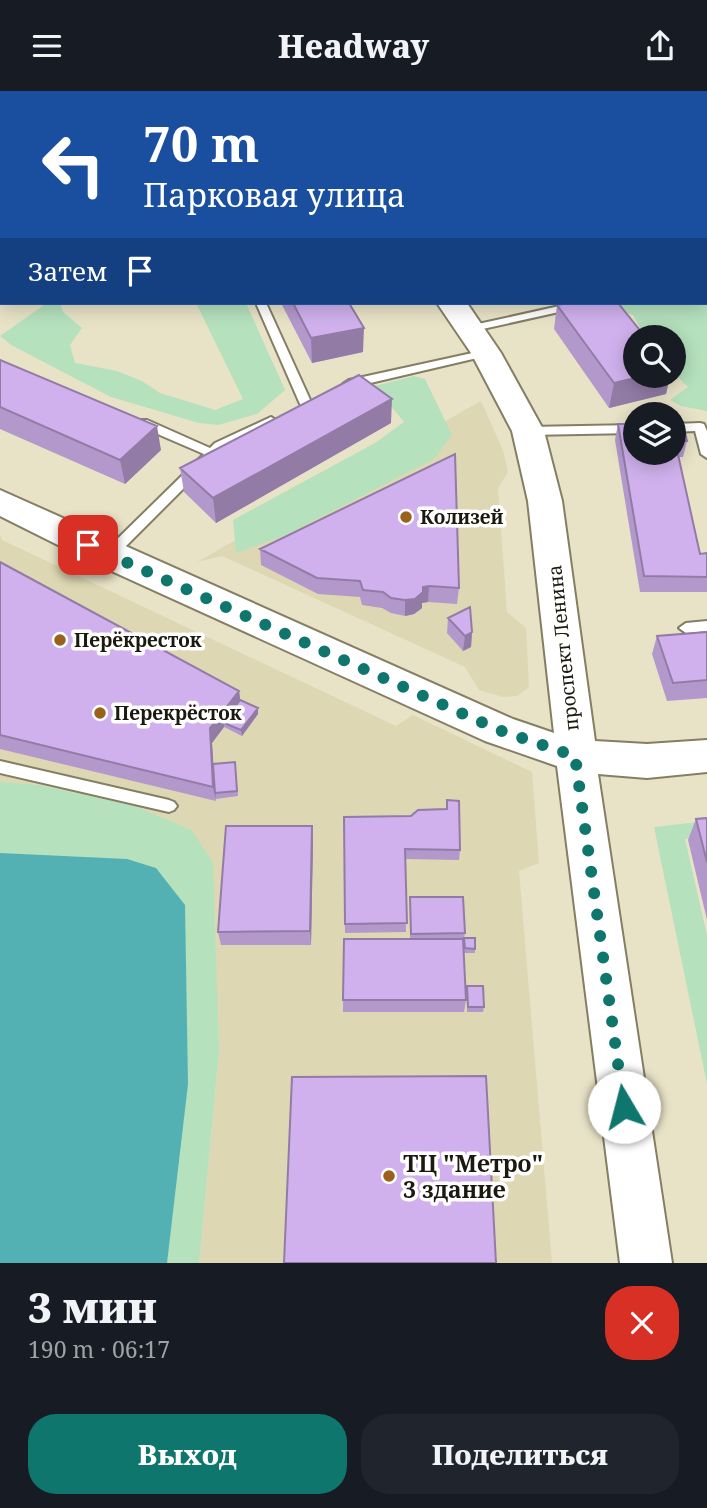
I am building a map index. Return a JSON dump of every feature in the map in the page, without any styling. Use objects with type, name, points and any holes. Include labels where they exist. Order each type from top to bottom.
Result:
[{"type":"main road","name":"проспект Ленина","points":[[469,328],[528,431],[545,501],[571,698],[575,756],[646,1263]]},
{"type":"main road","points":[[2,506],[499,730],[575,756],[647,761],[707,756]]},
{"type":"lane","points":[[262,305],[306,404]]},
{"type":"lane","points":[[331,392],[469,328],[577,305]]},
{"type":"lane","points":[[293,410],[318,398]]},
{"type":"lane","points":[[109,555],[219,446],[281,416]]},
{"type":"lane","points":[[135,419],[212,453]]},
{"type":"lane","points":[[686,427],[704,426],[707,454]]},
{"type":"lane","points":[[528,431],[623,429]]},
{"type":"lane","points":[[687,628],[707,627]]},
{"type":"lane","points":[[0,767],[169,806]]},
{"type":"shaded area","points":[[481,401],[503,450],[508,472],[498,488],[507,612],[526,628],[529,687],[517,696],[503,697],[479,690],[465,667],[222,556],[197,562]]},
{"type":"shaded area","points":[[0,534],[2,540],[396,726],[413,715],[532,772],[539,863],[519,871],[552,1263],[199,1263],[219,1051],[212,863],[192,830],[135,806],[40,785],[0,782]]},
{"type":"green space","points":[[44,305],[61,305],[63,312],[82,328],[70,345],[75,363],[117,371],[142,381],[160,393],[215,410],[243,399],[197,305],[247,305],[285,390],[257,414],[218,425],[199,423],[111,397],[11,345],[0,336]]},
{"type":"green space","points":[[606,305],[707,305],[707,411],[686,407],[686,402],[670,400],[688,387],[686,325],[639,325],[633,315]]},
{"type":"green space","points":[[414,376],[425,379],[452,435],[434,459],[286,535],[236,553],[233,520],[375,443],[404,422],[389,404],[367,388]]},
{"type":"green space","points":[[0,782],[40,785],[135,806],[192,830],[213,863],[219,1051],[199,1263],[0,1263]]},
{"type":"green space","points":[[707,821],[707,837],[685,839],[707,935],[707,1084],[654,827]]},
{"type":"water","points":[[0,853],[127,859],[156,868],[185,905],[188,1084],[167,1263],[0,1263]]},
{"type":"building","points":[[294,305],[350,305],[364,328],[311,338]]},
{"type":"building","points":[[557,305],[620,305],[636,325],[623,325],[623,381],[614,383]]},
{"type":"building","points":[[0,360],[157,426],[120,460],[0,407]]},
{"type":"building","points":[[359,375],[392,399],[213,498],[180,468]]},
{"type":"building","points":[[618,424],[623,424],[623,453]]},
{"type":"building","name":"Колизей","points":[[455,454],[459,588],[429,586],[423,587],[423,592],[415,599],[391,598],[383,592],[363,590],[360,581],[317,578],[260,549]]},
{"type":"building","points":[[625,465],[680,465],[700,554],[707,553],[707,577],[644,576]]},
{"type":"building","name":"Перёкресток","points":[[0,562],[239,691],[210,728],[213,787],[0,735]]},
{"type":"building","points":[[470,607],[472,632],[465,636],[448,618]]},
{"type":"building","points":[[707,632],[707,680],[673,683],[657,636]]},
{"type":"building","points":[[240,700],[258,708],[241,730],[224,723]]},
{"type":"building","points":[[235,762],[237,791],[215,793],[213,764]]},
{"type":"building","points":[[447,800],[459,801],[460,850],[405,849],[407,923],[345,924],[344,817],[411,816],[418,810],[447,809]]},
{"type":"building","points":[[707,818],[707,862],[696,819]]},
{"type":"building","points":[[226,826],[312,826],[310,931],[218,932]]},
{"type":"building","points":[[410,897],[463,897],[465,933],[411,934]]},
{"type":"building","points":[[464,938],[475,938],[475,949],[465,948]]},
{"type":"building","points":[[344,939],[463,939],[466,1000],[343,1000]]},
{"type":"building","points":[[467,986],[483,986],[484,1007],[468,1007]]},
{"type":"building","name":"ТЦ \"Метро\" 3 здание","points":[[486,1076],[496,1263],[284,1263],[292,1077]]},
{"type":"place","name":"Колизей","points":[[406,517]]},
{"type":"place","name":"Перёкресток","points":[[60,640]]},
{"type":"place","name":"Перекрёсток","points":[[100,713]]},
{"type":"place","name":"ТЦ \"Метро\" 3 здание","points":[[389,1176]]},
{"type":"route","points":[[88,545],[499,730],[575,756],[624,1107]]}]
